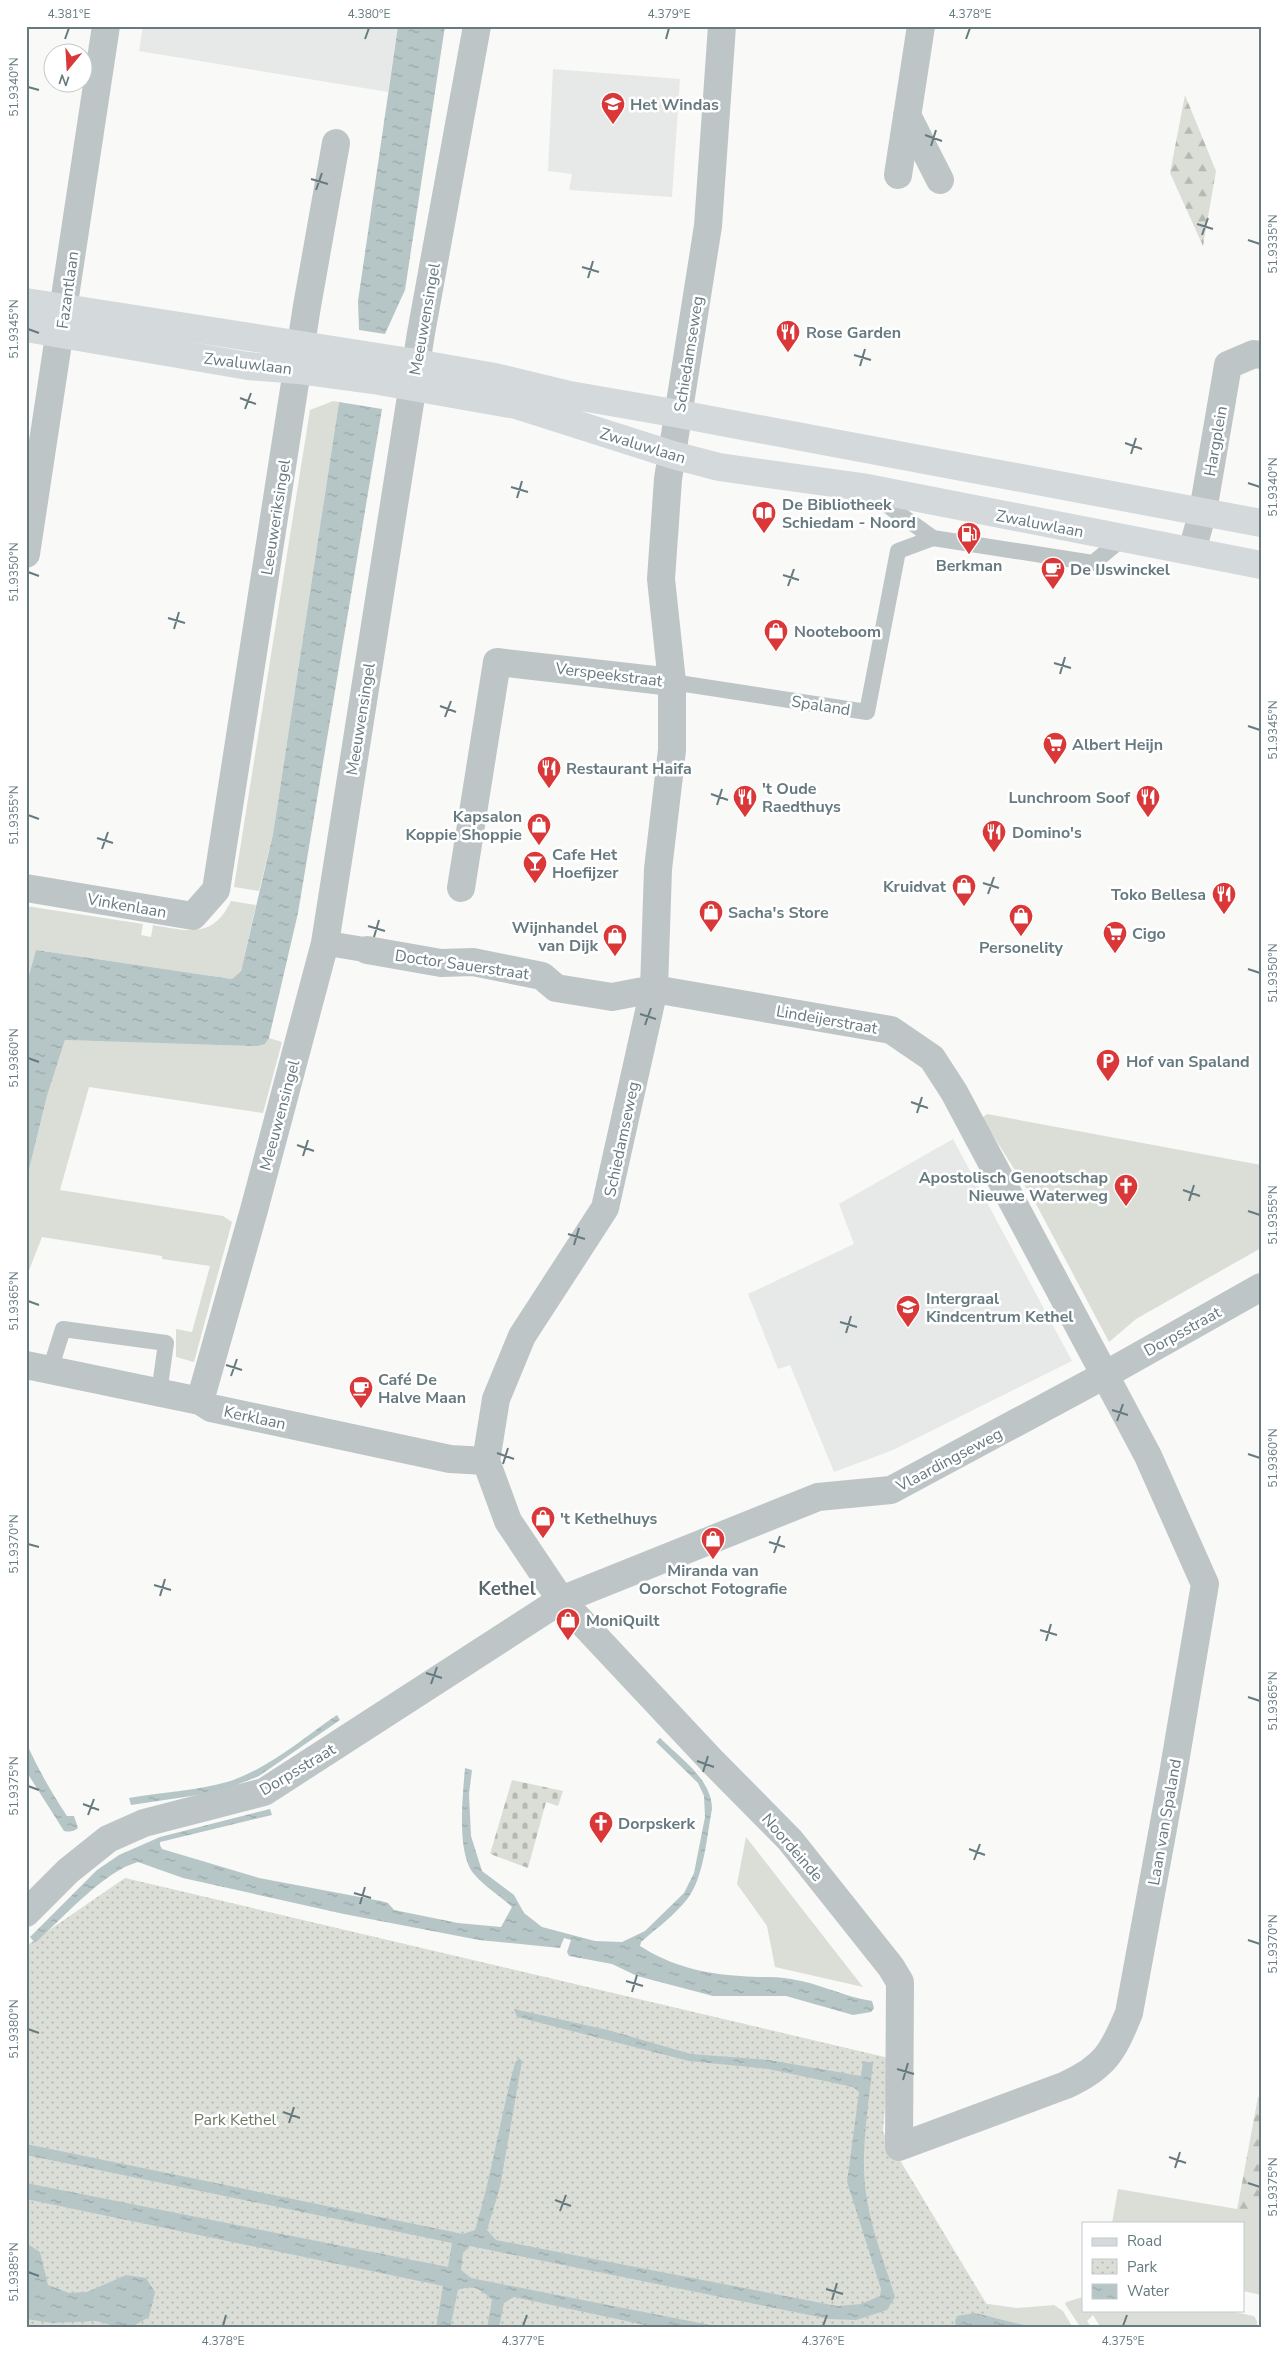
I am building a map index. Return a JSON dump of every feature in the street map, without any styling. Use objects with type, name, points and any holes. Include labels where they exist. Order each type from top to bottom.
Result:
[{"type":"main road","name":"Zwaluwlaan","points":[[26,302],[63,320],[414,375],[673,455],[719,467],[862,487],[1261,565]]},
{"type":"main road","name":"Zwaluwlaan","points":[[26,328],[63,320]]},
{"type":"main road","name":"Zwaluwlaan","points":[[414,375],[495,377],[618,405],[679,414],[1261,523]]},
{"type":"street","name":"Fazantlaan","points":[[26,554],[63,320],[106,26]]},
{"type":"street","name":"Meeuwensingel","points":[[200,1402],[257,1200],[325,943],[414,375],[477,26]]},
{"type":"street","name":"Schiedamseweg","points":[[672,682],[661,579],[668,479],[708,226],[722,26]]},
{"type":"street","points":[[898,175],[921,26]]},
{"type":"street","points":[[907,115],[940,180]]},
{"type":"street","name":"Leeuweriksingel","points":[[216,890],[300,357],[336,144]]},
{"type":"street","name":"Hargplein","points":[[1192,551],[1203,511],[1228,366],[1254,354],[1261,355]]},
{"type":"street","name":"Verspeekstraat","points":[[461,888],[497,662],[672,682],[672,750],[658,868],[654,989]]},
{"type":"street","name":"Vinkenlaan","points":[[26,888],[193,916],[216,890]]},
{"type":"street","name":"Doctor Sauerstraat","points":[[325,943],[441,963],[473,962],[542,976],[556,988],[612,997],[654,989]]},
{"type":"street","name":"Schiedamseweg","points":[[561,1600],[508,1522],[486,1461],[496,1399],[522,1336],[605,1208],[654,989]]},
{"type":"street","name":"Lindeijerstraat","points":[[654,989],[891,1030],[932,1058],[954,1092],[1103,1376]]},
{"type":"street","name":"Dorpsstraat","points":[[1103,1376],[1261,1287]]},
{"type":"street","name":"Kerklaan","points":[[38,1368],[200,1402],[211,1408],[450,1459],[486,1461]]},
{"type":"street","name":"Vlaardingseweg","points":[[561,1600],[818,1497],[891,1490],[1103,1376]]},
{"type":"street","name":"Laan van Spaland","points":[[899,2147],[1086,2076],[1103,2063],[1118,2041],[1129,2013],[1173,1774],[1205,1584],[1148,1456],[1103,1376]]},
{"type":"street","name":"Dorpsstraat","points":[[26,1913],[68,1871],[108,1839],[144,1823],[264,1792],[561,1600]]},
{"type":"street","name":"Noordeinde","points":[[561,1600],[790,1840],[891,1967],[900,1982],[899,2147]]},
{"type":"lane","points":[[862,487],[933,538],[1094,563],[1122,539]]},
{"type":"lane","name":"Spaland","points":[[672,682],[867,712],[898,551],[933,538]]},
{"type":"lane","points":[[38,1368],[63,1329],[166,1343],[159,1393]]},
{"type":"shaded area","points":[[143,26],[398,26],[388,92],[139,51]]},
{"type":"shaded area","name":"Het Windas","points":[[553,69],[680,79],[672,197],[569,190],[572,174],[548,171]]},
{"type":"shaded area","name":"Intergraal Kindcentrum Kethel","points":[[953,1139],[1072,1361],[893,1450],[834,1472],[790,1365],[778,1369],[748,1294],[854,1244],[839,1204]]},
{"type":"green space","points":[[1185,95],[1216,171],[1203,246],[1170,173]]},
{"type":"green space","points":[[333,401],[339,402],[273,834],[259,891],[234,887],[310,410]]},
{"type":"green space","points":[[231,901],[256,905],[241,971],[232,979],[36,950],[26,985],[26,906],[143,924],[141,935],[151,937],[153,925],[188,930],[208,927],[216,922],[224,913]]},
{"type":"green space","points":[[269,1038],[282,1042],[263,1113],[89,1087],[60,1190],[223,1216],[232,1222],[194,1362],[176,1357],[176,1329],[192,1332],[210,1266],[162,1259],[162,1256],[42,1237],[26,1278],[26,1182],[47,1096],[65,1040],[265,1044]]},
{"type":"green space","points":[[987,1114],[1261,1165],[1261,1248],[1136,1319],[1109,1342],[1035,1202],[982,1118]]},
{"type":"green space","points":[[512,1780],[563,1791],[558,1806],[546,1802],[528,1868],[490,1854]]},
{"type":"green space","points":[[746,1837],[863,1987],[775,1967],[767,1926],[737,1884]]},
{"type":"green space","name":"Park Kethel","points":[[125,1878],[889,2058],[883,2132],[1001,2328],[26,2328],[26,1946]]},
{"type":"green space","points":[[1258,2097],[1261,2097],[1261,2213],[1237,2210]]},
{"type":"green space","points":[[1118,2189],[1261,2213],[1261,2295],[1244,2291],[1244,2222],[1112,2222]]},
{"type":"green space","points":[[1082,2297],[1082,2312],[1234,2312],[1254,2316],[1257,2321],[1257,2328],[1101,2328],[1093,2315],[1087,2321],[1092,2328],[1081,2328],[1065,2304]]},
{"type":"green space","points":[[952,2299],[1017,2308],[1054,2305],[1063,2311],[1073,2328],[1037,2328],[975,2313]]},
{"type":"water","points":[[398,26],[445,26],[405,290],[385,334],[359,330],[358,301]]},
{"type":"water","points":[[339,402],[382,409],[298,913],[269,1038],[265,1044],[257,1046],[65,1040],[47,1096],[26,1182],[26,985],[36,950],[232,979],[241,971],[273,834]]},
{"type":"water","points":[[337,1715],[340,1720],[259,1776],[218,1792],[131,1805],[129,1798],[203,1787],[242,1777],[284,1753]]},
{"type":"water","points":[[660,1738],[701,1779],[711,1798],[712,1809],[704,1855],[698,1879],[693,1889],[677,1910],[641,1942],[640,1946],[676,1964],[701,1971],[747,1977],[785,1978],[872,2001],[874,2008],[871,2012],[853,2015],[786,1996],[713,1996],[637,1976],[612,1964],[569,1956],[567,1952],[571,1940],[564,1938],[560,1948],[479,1940],[344,1914],[183,1878],[138,1862],[111,1875],[98,1885],[35,1943],[30,1937],[97,1870],[119,1855],[160,1837],[270,1809],[272,1815],[160,1842],[160,1845],[162,1849],[259,1878],[381,1901],[388,1903],[394,1910],[458,1923],[501,1927],[512,1907],[482,1883],[474,1874],[468,1864],[465,1852],[462,1823],[465,1768],[472,1770],[469,1794],[471,1836],[482,1871],[514,1895],[524,1913],[542,1927],[595,1941],[622,1942],[645,1931],[684,1893],[694,1873],[705,1817],[704,1796],[698,1783],[656,1742]]},
{"type":"water","points":[[26,1742],[61,1807],[67,1816],[74,1816],[78,1828],[75,1830],[70,1832],[64,1831],[26,1771],[28,1767]]},
{"type":"water","points":[[514,2009],[608,2030],[691,2054],[769,2060],[861,2076],[863,2061],[873,2063],[866,2124],[864,2171],[870,2214],[895,2297],[887,2310],[856,2320],[829,2319],[470,2246],[463,2253],[461,2270],[471,2278],[725,2328],[659,2328],[514,2297],[504,2303],[499,2328],[487,2328],[492,2300],[480,2290],[468,2287],[458,2290],[450,2328],[436,2328],[443,2286],[26,2199],[26,2183],[448,2267],[452,2243],[26,2155],[26,2144],[463,2234],[475,2230],[515,2063],[519,2058],[522,2061],[500,2187],[487,2230],[496,2240],[837,2306],[861,2304],[880,2296],[881,2289],[847,2182],[859,2092],[853,2087],[768,2069],[689,2061],[517,2017]]},
{"type":"water","points":[[26,2243],[40,2252],[48,2285],[69,2293],[87,2292],[126,2275],[146,2278],[155,2292],[149,2317],[130,2328],[122,2328],[96,2321],[52,2323],[26,2319]]},
{"type":"water","points":[[975,2313],[1037,2328],[992,2328],[978,2325],[956,2328],[955,2321],[957,2316]]},
{"type":"place","name":"Het Windas","points":[[613,125]]},
{"type":"place","name":"Rose Garden","points":[[788,353]]},
{"type":"place","name":"De Bibliotheek Schiedam - Noord","points":[[764,534]]},
{"type":"place","name":"Berkman","points":[[969,555]]},
{"type":"place","name":"De IJswinckel","points":[[1053,590]]},
{"type":"place","name":"Nooteboom","points":[[776,652]]},
{"type":"place","name":"Albert Heijn","points":[[1055,765]]},
{"type":"place","name":"Restaurant Haifa","points":[[549,789]]},
{"type":"place","name":"'t Oude Raedthuys","points":[[745,818]]},
{"type":"place","name":"Lunchroom Soof","points":[[1148,818]]},
{"type":"place","name":"Kapsalon Koppie Shoppie","points":[[539,846]]},
{"type":"place","name":"Domino's","points":[[994,853]]},
{"type":"place","name":"Cafe Het Hoefijzer","points":[[535,884]]},
{"type":"place","name":"Kruidvat","points":[[964,907]]},
{"type":"place","name":"Toko Bellesa","points":[[1224,915]]},
{"type":"place","name":"Sacha's Store","points":[[711,933]]},
{"type":"place","name":"Personelity","points":[[1021,937]]},
{"type":"place","name":"Cigo","points":[[1115,954]]},
{"type":"place","name":"Wijnhandel van Dijk","points":[[615,957]]},
{"type":"place","name":"Hof van Spaland","points":[[1108,1082]]},
{"type":"place","name":"Apostolisch Genootschap Nieuwe Waterweg","points":[[1126,1207]]},
{"type":"place","name":"Intergraal Kindcentrum Kethel","points":[[908,1328]]},
{"type":"place","name":"Café De Halve Maan","points":[[361,1409]]},
{"type":"place","name":"'t Kethelhuys","points":[[543,1539]]},
{"type":"place","name":"Miranda van Oorschot Fotografie","points":[[713,1560]]},
{"type":"place","name":"MoniQuilt","points":[[568,1641]]},
{"type":"place","name":"Dorpskerk","points":[[601,1844]]},
{"type":"district","name":"Kethel","points":[[507,1588]]}]
